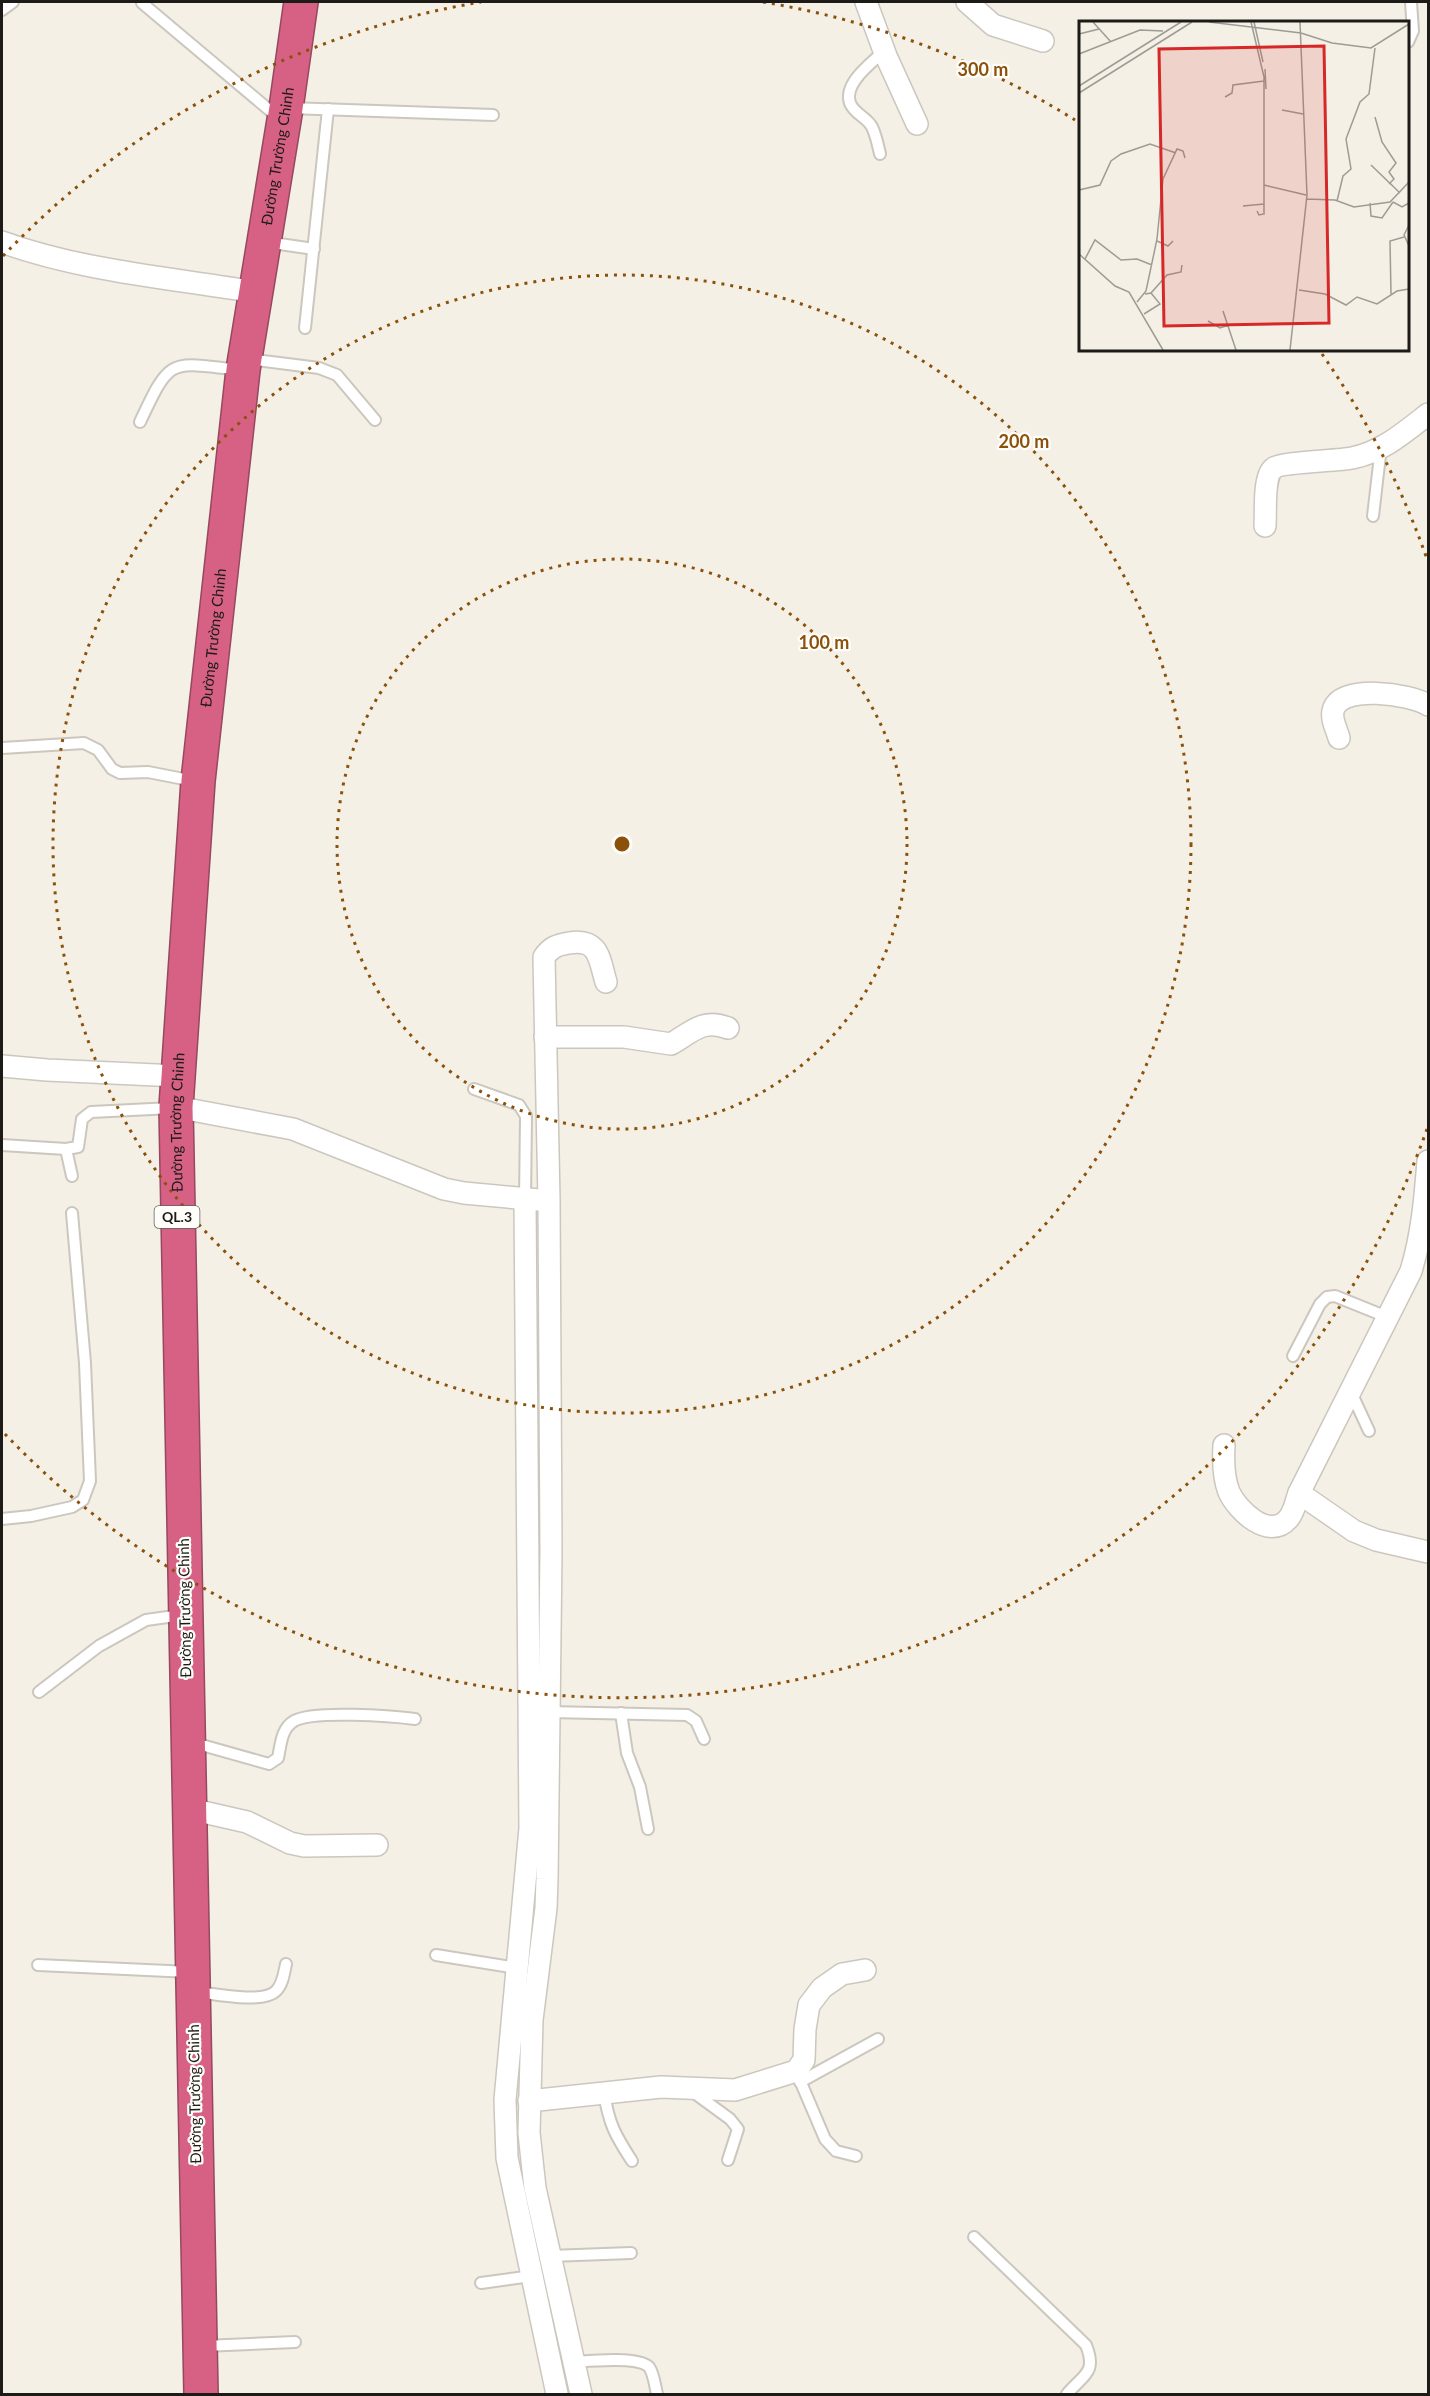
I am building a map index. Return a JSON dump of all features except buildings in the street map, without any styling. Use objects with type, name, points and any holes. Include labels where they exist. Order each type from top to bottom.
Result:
[{"type":"highway","name":"Đường Trường Chinh","points":[[201,2394],[177,1092],[198,781],[244,364],[301,2]]},
{"type":"street","points":[[869,2],[884,51],[917,124]]},
{"type":"street","points":[[967,2],[993,25],[1043,41]]},
{"type":"street","points":[[2,242],[34,254],[77,263],[255,292]]},
{"type":"street","points":[[1265,526],[1268,481],[1274,467],[1354,458],[1370,453],[1428,414]]},
{"type":"street","points":[[1339,738],[1333,711],[1346,696],[1378,693],[1405,697],[1428,705]]},
{"type":"street","points":[[581,2394],[531,2160],[529,2101],[532,2020],[546,1898],[549,1712],[540,1551],[536,1200],[545,1037],[544,957],[553,947],[580,941],[588,943],[595,948],[606,982]]},
{"type":"street","points":[[545,1037],[624,1037],[671,1044],[703,1025],[716,1023],[728,1028]]},
{"type":"street","points":[[2,1066],[47,1070],[177,1092],[293,1129],[444,1189],[536,1200]]},
{"type":"street","points":[[1224,1445],[1222,1466],[1228,1491],[1238,1507],[1252,1519],[1271,1527],[1284,1523],[1290,1517],[1299,1493],[1411,1271],[1425,1231],[1428,1161]]},
{"type":"street","points":[[1299,1493],[1354,1531],[1376,1540],[1428,1552]]},
{"type":"street","points":[[540,1551],[530,1828],[505,2100],[505,2133],[507,2158],[556,2394]]},
{"type":"street","points":[[190,1809],[247,1822],[290,1843],[304,1846],[377,1845]]},
{"type":"street","points":[[529,2101],[661,2087],[735,2090],[798,2077],[804,2060],[808,2005],[822,1988],[842,1974],[865,1970]]},
{"type":"lane","points":[[2,10],[13,2]]},
{"type":"lane","points":[[1409,38],[1413,31],[1411,2]]},
{"type":"lane","points":[[142,3],[285,115],[327,109],[493,115]]},
{"type":"lane","points":[[880,154],[873,129],[850,103],[849,93],[853,83],[884,51]]},
{"type":"lane","points":[[305,328],[327,109]]},
{"type":"lane","points":[[263,242],[314,249]]},
{"type":"lane","points":[[140,422],[158,384],[171,369],[187,364],[319,368],[337,375],[375,420]]},
{"type":"lane","points":[[1372,516],[1381,447]]},
{"type":"lane","points":[[2,748],[84,743],[98,750],[112,769],[120,773],[148,772],[198,781]]},
{"type":"lane","points":[[474,1089],[519,1106],[526,1116],[536,1200]]},
{"type":"lane","points":[[2,1145],[66,1149],[78,1147],[82,1119],[91,1112],[177,1092]]},
{"type":"lane","points":[[66,1149],[72,1176]]},
{"type":"lane","points":[[2,1519],[31,1516],[72,1507],[83,1500],[90,1481],[85,1363],[72,1213]]},
{"type":"lane","points":[[1293,1356],[1320,1304],[1327,1297],[1335,1296],[1387,1317]]},
{"type":"lane","points":[[1350,1390],[1369,1431]]},
{"type":"lane","points":[[39,1692],[99,1646],[146,1620],[185,1615]]},
{"type":"lane","points":[[549,1712],[687,1715],[696,1720],[705,1739]]},
{"type":"lane","points":[[621,1713],[627,1753],[640,1787],[648,1829]]},
{"type":"lane","points":[[188,1741],[269,1764],[278,1758],[283,1731],[295,1720],[315,1716],[378,1715],[415,1719]]},
{"type":"lane","points":[[436,1955],[517,1968]]},
{"type":"lane","points":[[38,1965],[193,1982],[260,1998],[275,1993],[281,1984],[286,1964]]},
{"type":"lane","points":[[856,2156],[836,2151],[825,2139],[798,2077],[878,2039]]},
{"type":"lane","points":[[687,2088],[730,2119],[738,2129],[728,2160]]},
{"type":"lane","points":[[603,2093],[608,2119],[615,2136],[632,2161]]},
{"type":"lane","points":[[974,2236],[1086,2345],[1092,2361],[1090,2369],[1067,2394]]},
{"type":"lane","points":[[550,2256],[631,2253]]},
{"type":"lane","points":[[481,2283],[532,2276]]},
{"type":"lane","points":[[200,2346],[295,2342]]},
{"type":"lane","points":[[574,2362],[622,2360],[645,2364],[651,2369],[657,2394]]}]
